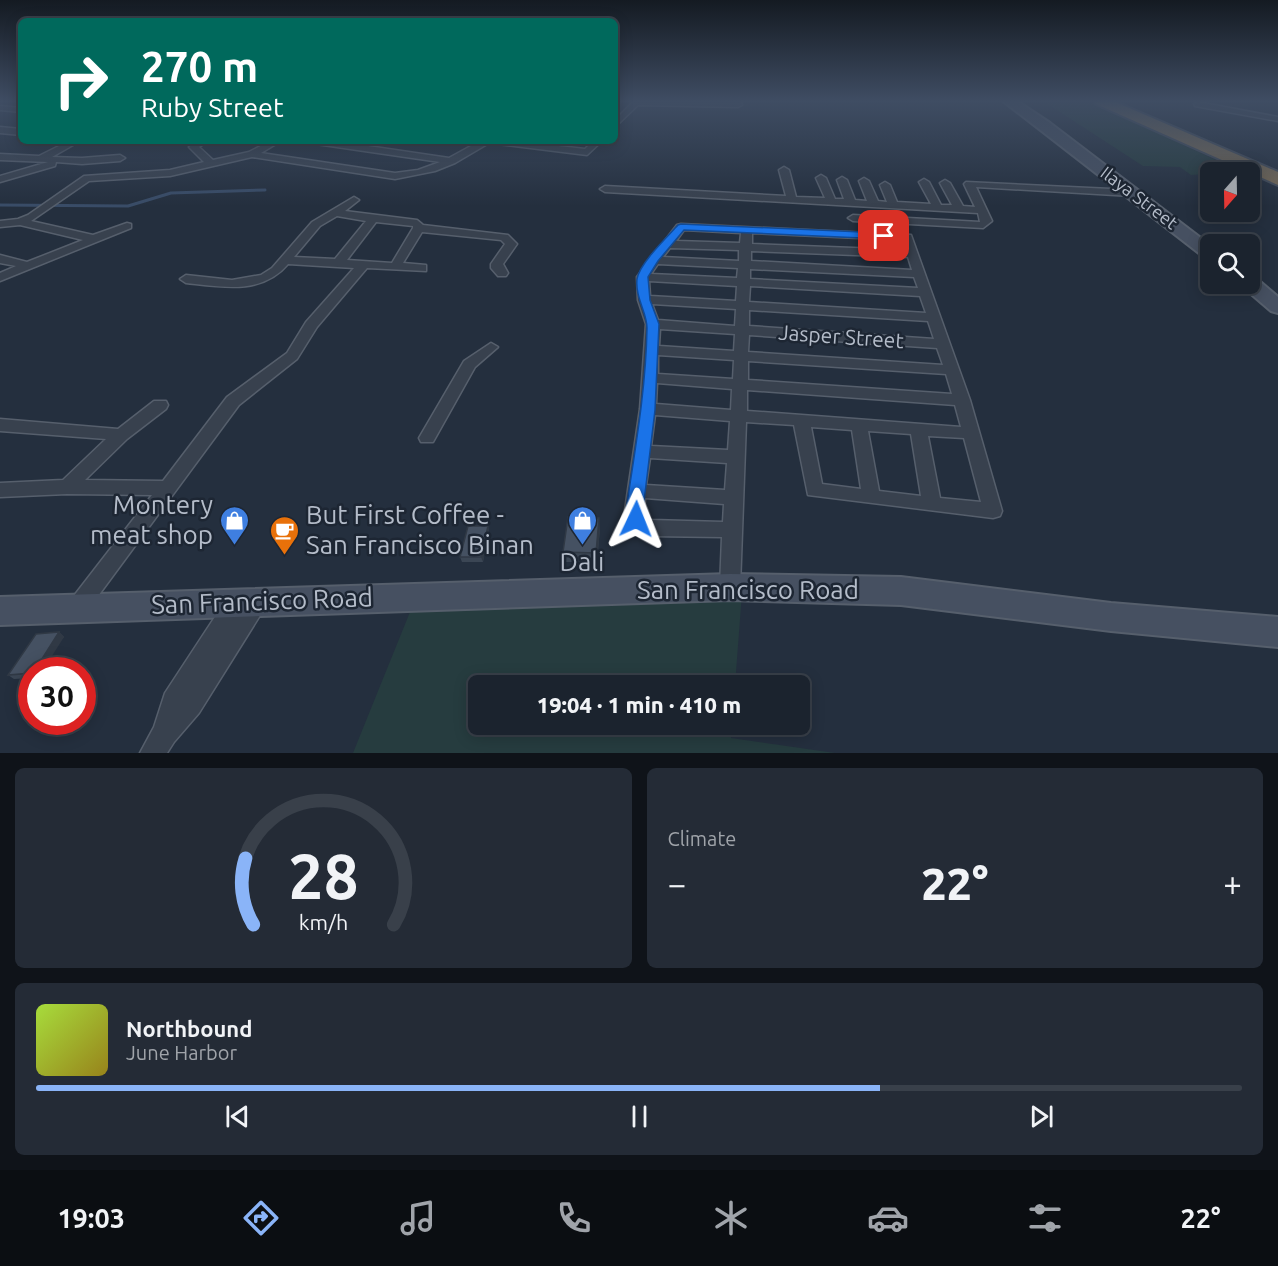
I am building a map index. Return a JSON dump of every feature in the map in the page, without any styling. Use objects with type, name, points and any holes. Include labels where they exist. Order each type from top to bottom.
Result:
[{"type":"highway","points":[[1181,136],[1278,179]]},
{"type":"highway","points":[[1210,136],[1278,164]]},
{"type":"main road","name":"Ilaya Street","points":[[1059,136],[1200,245]]},
{"type":"main road","points":[[1260,292],[1278,307]]},
{"type":"main road","name":"San Francisco Road","points":[[0,611],[248,601],[730,587],[901,591],[1111,617],[1278,632]]},
{"type":"street","points":[[39,159],[70,144]]},
{"type":"street","points":[[196,144],[193,147],[210,163]]},
{"type":"street","points":[[20,222],[43,210],[87,178],[158,175],[252,153],[271,144]]},
{"type":"street","points":[[340,144],[452,161]]},
{"type":"street","points":[[252,153],[330,166],[408,175],[439,168],[481,144]]},
{"type":"street","points":[[542,144],[587,152],[595,144]]},
{"type":"street","points":[[330,166],[363,147]]},
{"type":"street","points":[[0,157],[63,161],[120,158]]},
{"type":"street","points":[[0,179],[63,161]]},
{"type":"street","points":[[784,170],[792,200]]},
{"type":"street","points":[[821,178],[831,201]]},
{"type":"street","points":[[842,180],[851,203]]},
{"type":"street","points":[[864,181],[874,204]]},
{"type":"street","points":[[924,182],[938,208]]},
{"type":"street","points":[[945,183],[958,209]]},
{"type":"street","points":[[885,184],[894,205]]},
{"type":"street","points":[[853,218],[983,225],[987,221],[969,184],[1132,193]]},
{"type":"street","points":[[605,189],[981,209]]},
{"type":"street","points":[[186,279],[242,285],[257,282],[276,271],[316,224],[354,200]]},
{"type":"street","points":[[335,212],[373,219],[413,222],[419,228],[504,237],[511,244],[497,264],[497,268],[502,273]]},
{"type":"street","points":[[338,264],[373,219]]},
{"type":"street","points":[[0,224],[20,222],[94,239]]},
{"type":"street","points":[[0,277],[127,226]]},
{"type":"street","points":[[733,530],[650,528],[639,524],[634,510],[648,410],[652,350],[653,324],[644,300],[643,277],[681,227],[907,237],[962,400],[993,511],[814,490],[802,422]]},
{"type":"street","points":[[395,267],[419,228]]},
{"type":"street","points":[[730,587],[740,384],[740,330],[747,230]]},
{"type":"street","points":[[668,243],[912,254]]},
{"type":"street","points":[[0,259],[28,266]]},
{"type":"street","points":[[284,260],[422,268]]},
{"type":"street","points":[[654,260],[919,274]]},
{"type":"street","points":[[77,608],[233,401],[292,356],[311,324],[363,265]]},
{"type":"street","points":[[643,277],[925,292]]},
{"type":"street","points":[[644,300],[933,317]]},
{"type":"street","name":"Jasper Street","points":[[653,324],[943,344]]},
{"type":"street","points":[[427,438],[469,364],[491,347]]},
{"type":"street","points":[[652,350],[952,370]]},
{"type":"street","points":[[650,378],[962,400]]},
{"type":"street","points":[[67,487],[121,435],[160,405]]},
{"type":"street","points":[[648,410],[970,433]]},
{"type":"street","points":[[0,425],[121,435]]},
{"type":"street","points":[[859,425],[871,496]]},
{"type":"street","points":[[919,430],[932,504]]},
{"type":"street","points":[[642,452],[736,457]]},
{"type":"street","points":[[0,490],[67,487],[166,488]]},
{"type":"street","points":[[637,491],[734,498]]},
{"type":"street","points":[[159,743],[191,705],[248,601]]},
{"type":"green space","points":[[1097,136],[1164,136],[1220,162],[1200,162],[1200,174],[1191,175],[1180,167],[1143,166]]},
{"type":"green space","points":[[742,593],[736,675],[468,675],[468,735],[731,735],[731,738],[835,753],[353,753],[412,607]]},
{"type":"building","name":"Dali","points":[[568,517],[599,518],[596,553],[563,552]]},
{"type":"building","points":[[468,526],[488,526],[481,557],[460,557]]},
{"type":"building","points":[[59,632],[43,657],[20,657],[36,634]]},
{"type":"building","points":[[18,660],[18,674],[8,675]]},
{"type":"waterway","points":[[0,205],[128,206],[171,193],[265,190]]},
{"type":"place","name":"Montery meat shop","points":[[234,546]]},
{"type":"place","name":"Dali","points":[[582,546]]},
{"type":"place","name":"But First Coffee - San Francisco Binan","points":[[285,556]]},
{"type":"route","points":[[636,519],[634,510],[648,410],[653,324],[644,300],[643,277],[681,227],[884,236]]}]
